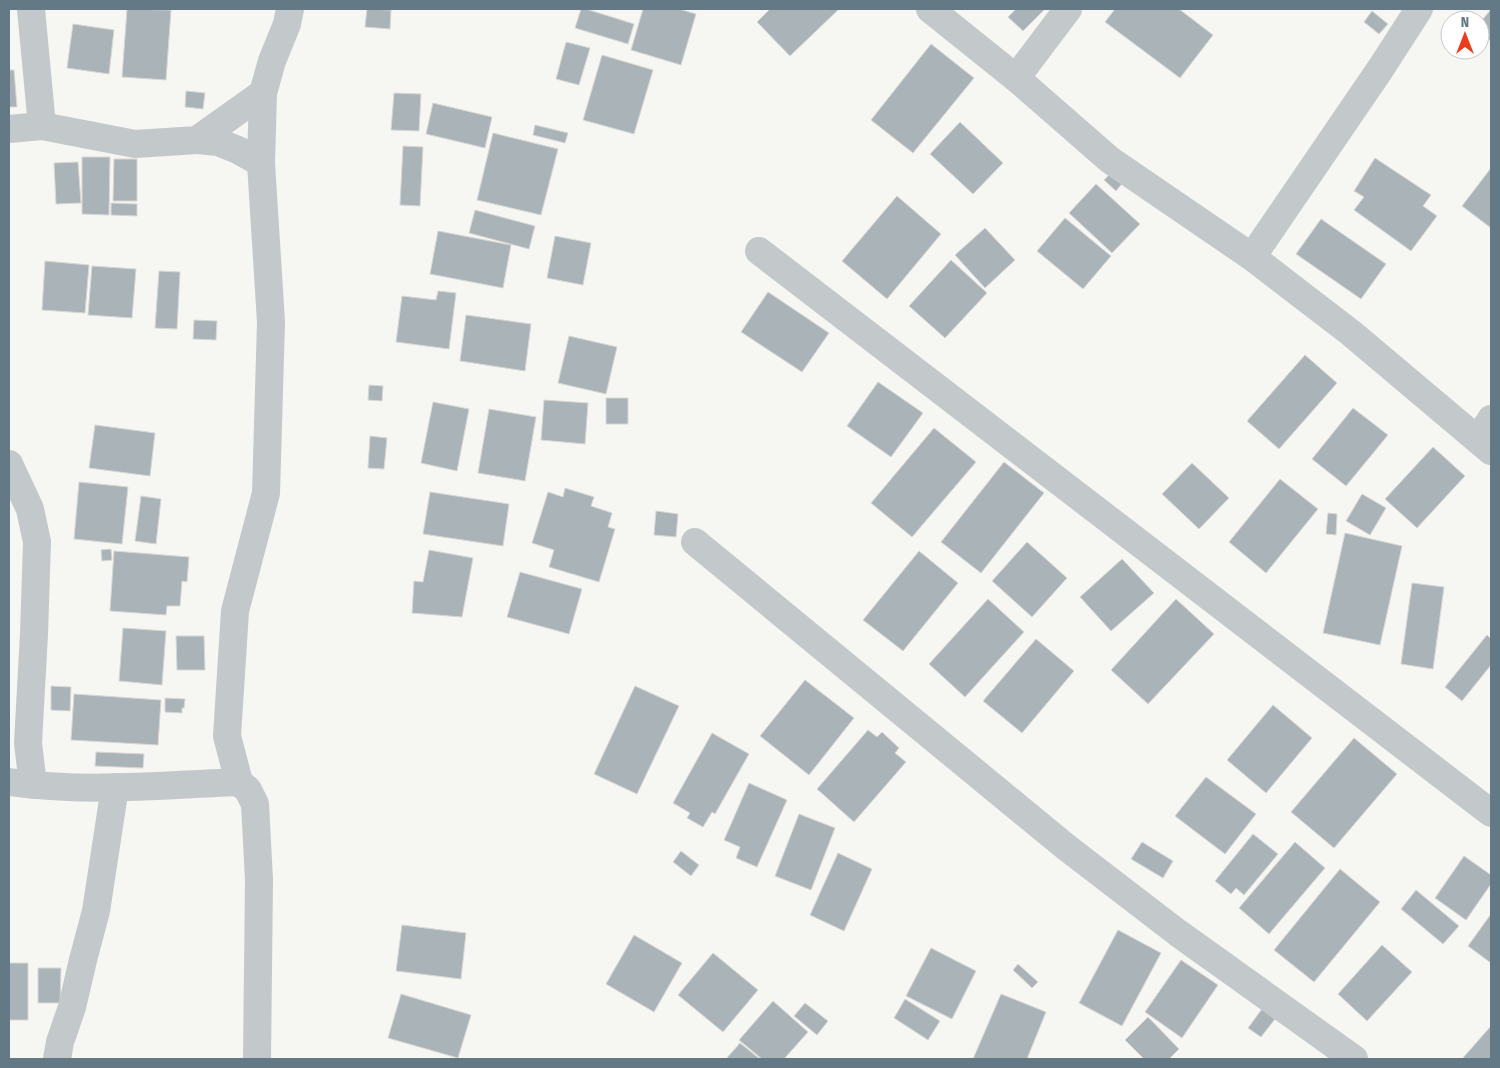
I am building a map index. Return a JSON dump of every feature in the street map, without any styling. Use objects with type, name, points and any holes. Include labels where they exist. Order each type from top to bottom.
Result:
[{"type":"street","points":[[31,9],[42,126]]},
{"type":"street","points":[[257,1059],[259,880],[255,813],[254,804],[248,790],[239,782],[227,736],[235,610],[266,493],[271,322],[261,163],[263,93],[290,9]]},
{"type":"street","points":[[930,9],[1016,78],[1110,160],[1252,257],[1487,437]]},
{"type":"street","points":[[1016,78],[1068,9]]},
{"type":"street","points":[[1252,257],[1419,9]]},
{"type":"street","points":[[197,140],[263,93]]},
{"type":"street","points":[[9,129],[42,126],[135,144],[197,140],[218,142],[238,150],[261,163]]},
{"type":"street","points":[[759,251],[1491,813]]},
{"type":"street","points":[[9,464],[30,509],[37,542],[28,743],[21,783],[115,787],[239,782]]},
{"type":"street","points":[[695,542],[1066,847],[1178,933],[1354,1059]]},
{"type":"street","points":[[57,1059],[96,910],[115,787]]},
{"type":"building","points":[[127,9],[171,10],[166,80],[122,77]]},
{"type":"building","points":[[367,9],[391,10],[390,29],[365,27]]},
{"type":"building","points":[[581,9],[634,24],[628,44],[575,28]]},
{"type":"building","points":[[643,9],[679,9],[696,14],[681,65],[631,50]]},
{"type":"building","points":[[770,9],[839,9],[790,56],[757,22]]},
{"type":"building","points":[[1016,9],[1045,9],[1023,31],[1008,17]]},
{"type":"building","points":[[1115,9],[1179,9],[1213,35],[1180,78],[1105,22]]},
{"type":"building","points":[[1491,9],[1491,41],[1490,40]]},
{"type":"building","points":[[1372,11],[1388,24],[1379,34],[1364,22]]},
{"type":"building","points":[[73,24],[114,30],[109,74],[67,68]]},
{"type":"building","points":[[566,42],[590,48],[579,85],[556,79]]},
{"type":"building","points":[[931,44],[974,78],[913,153],[871,120]]},
{"type":"building","points":[[602,55],[653,70],[634,134],[583,120]]},
{"type":"building","points":[[9,70],[14,70],[17,107],[9,107]]},
{"type":"building","points":[[186,91],[205,93],[203,109],[185,107]]},
{"type":"building","points":[[394,93],[421,94],[419,131],[391,130]]},
{"type":"building","points":[[433,103],[492,117],[485,148],[426,134]]},
{"type":"building","points":[[960,122],[1003,163],[973,194],[930,154]]},
{"type":"building","points":[[535,125],[568,133],[565,143],[533,135]]},
{"type":"building","points":[[493,133],[558,149],[541,215],[477,200]]},
{"type":"building","points":[[403,146],[423,147],[420,206],[400,205]]},
{"type":"building","points":[[82,157],[110,157],[109,215],[82,214]]},
{"type":"building","points":[[1375,158],[1431,195],[1423,206],[1437,216],[1411,251],[1354,210],[1364,197],[1354,191]]},
{"type":"building","points":[[114,159],[137,159],[137,201],[113,201]]},
{"type":"building","points":[[78,162],[81,203],[56,204],[54,163]]},
{"type":"building","points":[[1491,168],[1491,228],[1462,206]]},
{"type":"building","points":[[1114,170],[1125,180],[1116,191],[1104,180]]},
{"type":"building","points":[[1096,184],[1140,224],[1112,253],[1069,213]]},
{"type":"building","points":[[897,196],[941,234],[887,299],[842,261]]},
{"type":"building","points":[[111,203],[137,204],[137,216],[111,215]]},
{"type":"building","points":[[475,210],[535,226],[529,249],[469,233]]},
{"type":"building","points":[[1065,218],[1111,256],[1083,289],[1037,251]]},
{"type":"building","points":[[1321,219],[1386,264],[1361,299],[1296,254]]},
{"type":"building","points":[[985,228],[1015,260],[985,288],[955,255]]},
{"type":"building","points":[[438,231],[511,245],[503,288],[430,274]]},
{"type":"building","points":[[555,236],[591,243],[583,285],[547,278]]},
{"type":"building","points":[[951,260],[987,293],[945,338],[909,306]]},
{"type":"building","points":[[45,261],[89,265],[85,313],[42,310]]},
{"type":"building","points":[[92,266],[136,269],[132,318],[88,315]]},
{"type":"building","points":[[159,271],[180,272],[177,329],[155,328]]},
{"type":"building","points":[[438,291],[456,293],[449,349],[396,342],[402,296],[436,300]]},
{"type":"building","points":[[768,292],[829,333],[802,372],[741,332]]},
{"type":"building","points":[[466,315],[531,324],[525,371],[460,361]]},
{"type":"building","points":[[194,320],[217,321],[216,340],[193,339]]},
{"type":"building","points":[[569,336],[617,347],[606,394],[558,383]]},
{"type":"building","points":[[1305,355],[1337,383],[1279,449],[1247,421]]},
{"type":"building","points":[[878,382],[923,413],[891,457],[847,426]]},
{"type":"building","points":[[369,385],[383,386],[382,401],[368,400]]},
{"type":"building","points":[[606,398],[628,398],[628,424],[606,424]]},
{"type":"building","points":[[544,400],[588,403],[585,444],[541,440]]},
{"type":"building","points":[[433,402],[469,409],[457,471],[421,463]]},
{"type":"building","points":[[1353,408],[1388,435],[1346,486],[1312,459]]},
{"type":"building","points":[[489,409],[536,417],[525,481],[478,473]]},
{"type":"building","points":[[95,425],[155,433],[150,476],[89,468]]},
{"type":"building","points":[[934,428],[976,462],[912,537],[871,503]]},
{"type":"building","points":[[370,436],[387,438],[384,469],[368,468]]},
{"type":"building","points":[[1433,447],[1465,476],[1417,528],[1385,499]]},
{"type":"building","points":[[1004,462],[1044,493],[981,573],[941,542]]},
{"type":"building","points":[[1192,463],[1229,498],[1199,529],[1162,494]]},
{"type":"building","points":[[1280,479],[1318,509],[1266,573],[1229,542]]},
{"type":"building","points":[[79,482],[128,487],[122,544],[74,539]]},
{"type":"building","points":[[565,488],[594,497],[591,506],[612,513],[608,527],[615,529],[599,582],[549,567],[554,550],[532,543],[548,492],[563,497]]},
{"type":"building","points":[[430,492],[509,504],[503,546],[423,534]]},
{"type":"building","points":[[1362,494],[1386,508],[1370,535],[1346,521]]},
{"type":"building","points":[[141,496],[161,499],[156,544],[135,541]]},
{"type":"building","points":[[656,511],[678,514],[676,537],[654,535]]},
{"type":"building","points":[[1328,513],[1337,514],[1336,535],[1326,534]]},
{"type":"building","points":[[1345,533],[1402,546],[1380,645],[1323,633]]},
{"type":"building","points":[[1027,542],[1067,578],[1032,617],[992,581]]},
{"type":"building","points":[[111,549],[112,560],[102,561],[101,550]]},
{"type":"building","points":[[429,550],[473,558],[462,617],[412,613],[414,581],[423,582]]},
{"type":"building","points":[[114,551],[189,557],[187,582],[182,581],[180,606],[167,606],[166,615],[110,611]]},
{"type":"building","points":[[919,551],[958,583],[903,651],[863,620]]},
{"type":"building","points":[[1122,559],[1154,593],[1111,631],[1080,597]]},
{"type":"building","points":[[520,572],[582,589],[569,634],[507,617]]},
{"type":"building","points":[[1412,583],[1444,587],[1433,669],[1401,664]]},
{"type":"building","points":[[988,599],[1024,632],[965,697],[929,664]]},
{"type":"building","points":[[1176,599],[1214,634],[1148,704],[1111,670]]},
{"type":"building","points":[[123,628],[166,631],[162,685],[119,681]]},
{"type":"building","points":[[1487,635],[1491,639],[1491,665],[1462,701],[1445,687]]},
{"type":"building","points":[[176,636],[204,636],[205,670],[177,670]]},
{"type":"building","points":[[1036,639],[1074,671],[1022,733],[983,701]]},
{"type":"building","points":[[805,680],[854,718],[809,775],[760,736]]},
{"type":"building","points":[[51,686],[71,687],[70,711],[51,710]]},
{"type":"building","points":[[635,686],[679,706],[637,794],[594,774]]},
{"type":"building","points":[[74,694],[161,700],[158,745],[71,740]]},
{"type":"building","points":[[165,698],[185,699],[182,713],[165,712]]},
{"type":"building","points":[[1273,705],[1312,738],[1266,793],[1227,760]]},
{"type":"building","points":[[868,730],[877,737],[882,732],[899,748],[895,753],[906,762],[854,822],[817,789]]},
{"type":"building","points":[[712,733],[749,754],[715,814],[712,812],[703,827],[687,818],[690,813],[673,803]]},
{"type":"building","points":[[1354,738],[1397,774],[1334,848],[1291,812]]},
{"type":"building","points":[[96,752],[144,754],[143,768],[95,766]]},
{"type":"building","points":[[1206,777],[1256,814],[1225,854],[1175,816]]},
{"type":"building","points":[[749,783],[787,800],[757,867],[736,858],[740,847],[724,840]]},
{"type":"building","points":[[799,814],[835,828],[811,890],[775,876]]},
{"type":"building","points":[[1253,834],[1278,854],[1244,895],[1236,888],[1231,894],[1215,881]]},
{"type":"building","points":[[1142,842],[1173,861],[1163,878],[1131,859]]},
{"type":"building","points":[[1295,842],[1325,868],[1269,934],[1239,908]]},
{"type":"building","points":[[681,851],[699,865],[691,876],[673,862]]},
{"type":"building","points":[[838,853],[872,869],[844,931],[810,915]]},
{"type":"building","points":[[1464,856],[1491,875],[1491,884],[1466,920],[1435,898]]},
{"type":"building","points":[[1340,869],[1380,902],[1314,982],[1274,950]]},
{"type":"building","points":[[1416,890],[1459,926],[1443,944],[1401,909]]},
{"type":"building","points":[[1491,914],[1491,963],[1468,946]]},
{"type":"building","points":[[402,925],[466,933],[461,979],[396,971]]},
{"type":"building","points":[[1118,930],[1161,953],[1122,1026],[1079,1003]]},
{"type":"building","points":[[634,935],[682,963],[654,1012],[606,984]]},
{"type":"building","points":[[1382,945],[1412,972],[1367,1021],[1338,994]]},
{"type":"building","points":[[931,948],[976,971],[952,1019],[906,996]]},
{"type":"building","points":[[713,953],[758,990],[723,1032],[678,995]]},
{"type":"building","points":[[1181,960],[1218,985],[1182,1038],[1145,1012]]},
{"type":"building","points":[[9,963],[28,963],[28,1020],[9,1020]]},
{"type":"building","points":[[1018,964],[1038,982],[1032,988],[1013,970]]},
{"type":"building","points":[[38,968],[61,968],[60,1003],[38,1003]]},
{"type":"building","points":[[401,994],[471,1015],[458,1058],[388,1038]]},
{"type":"building","points":[[1001,994],[1046,1012],[1027,1059],[973,1059]]},
{"type":"building","points":[[905,999],[940,1021],[928,1040],[894,1018]]},
{"type":"building","points":[[773,1001],[808,1032],[784,1059],[762,1059],[739,1040]]},
{"type":"building","points":[[805,1003],[828,1021],[817,1035],[794,1016]]},
{"type":"building","points":[[1262,1009],[1275,1019],[1261,1037],[1248,1028]]},
{"type":"building","points":[[1148,1017],[1179,1049],[1169,1059],[1144,1059],[1125,1040]]},
{"type":"building","points":[[1491,1026],[1491,1059],[1462,1059]]},
{"type":"building","points":[[740,1043],[760,1059],[726,1059]]}]
